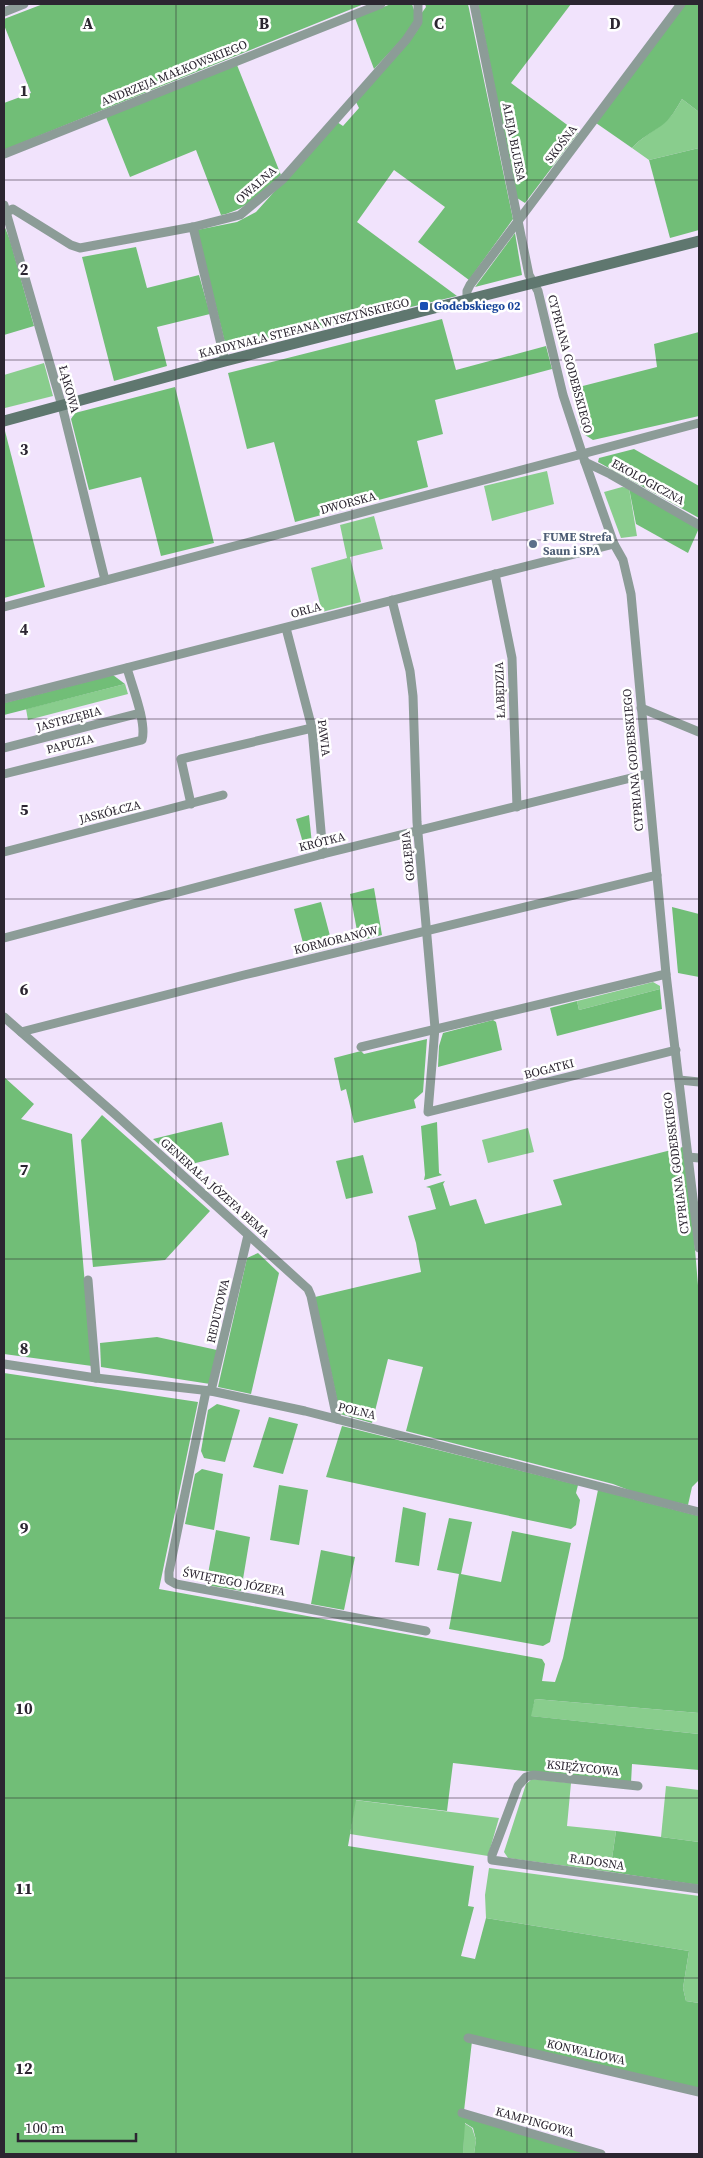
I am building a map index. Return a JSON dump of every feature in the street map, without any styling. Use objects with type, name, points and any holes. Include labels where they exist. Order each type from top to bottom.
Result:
[{"type":"main road","name":"KARDYNAŁA STEFANA WYSZYŃSKIEGO","points":[[4,421],[225,361],[699,241]]},
{"type":"street","points":[[4,12],[24,4]]},
{"type":"street","name":"ANDRZEJA MAŁKOWSKIEGO","points":[[4,154],[381,4]]},
{"type":"street","name":"OWALNA","points":[[5,208],[13,209],[71,245],[80,248],[193,227],[240,215],[283,179],[412,32],[418,22],[418,4]]},
{"type":"street","name":"ALEJA BLUESA","points":[[474,4],[517,222],[529,276],[534,284]]},
{"type":"street","name":"SKOŚNA","points":[[467,301],[467,291],[470,285],[681,4]]},
{"type":"street","name":"ŁĄKOWA","points":[[5,208],[62,406],[105,580]]},
{"type":"street","points":[[193,227],[225,361]]},
{"type":"street","name":"CYPRIANA GODEBSKIEGO","points":[[534,284],[538,291],[563,395],[614,544],[623,560],[631,594],[666,974],[699,1248]]},
{"type":"street","name":"DWORSKA","points":[[4,607],[583,458],[699,423]]},
{"type":"street","name":"EKOLOGICZNA","points":[[583,458],[699,525]]},
{"type":"street","name":"ORLA","points":[[4,699],[614,544]]},
{"type":"street","name":"ŁABĘDZIA","points":[[495,574],[512,658],[517,807]]},
{"type":"street","name":"GOŁĘBIA","points":[[392,600],[412,690],[419,831],[435,1028],[428,1112]]},
{"type":"street","name":"PAWIA","points":[[286,628],[312,728],[323,854]]},
{"type":"street","points":[[127,668],[140,713]]},
{"type":"street","points":[[641,708],[699,732]]},
{"type":"street","name":"PAPUZIA","points":[[4,774],[142,740],[143,733],[140,713]]},
{"type":"street","name":"JASTRZĘBIA","points":[[4,748],[140,713]]},
{"type":"street","points":[[191,804],[181,759],[312,728]]},
{"type":"street","name":"KRÓTKA","points":[[4,938],[323,854],[647,774]]},
{"type":"street","name":"JASKÓŁCZA","points":[[4,852],[223,795]]},
{"type":"street","name":"KORMORANÓW","points":[[21,1032],[657,876]]},
{"type":"street","points":[[361,1047],[666,974]]},
{"type":"street","name":"GENERAŁA JÓZEFA BEMA","points":[[5,1021],[21,1032],[116,1115],[308,1289],[337,1419]]},
{"type":"street","name":"BOGATKI","points":[[428,1112],[676,1050]]},
{"type":"street","points":[[679,1080],[699,1082]]},
{"type":"street","points":[[688,1157],[699,1158]]},
{"type":"street","name":"REDUTOWA","points":[[209,1391],[248,1235]]},
{"type":"street","points":[[88,1280],[96,1378]]},
{"type":"street","name":"POLNA","points":[[4,1364],[96,1378],[209,1391],[337,1419],[699,1512]]},
{"type":"street","name":"ŚWIĘTEGO JÓZEFA","points":[[209,1391],[169,1572],[169,1580],[176,1584],[426,1631]]},
{"type":"street","name":"KSIĘŻYCOWA","points":[[492,1860],[492,1855],[518,1786],[526,1777],[533,1775],[638,1786]]},
{"type":"street","name":"RADOSNA","points":[[492,1860],[699,1889]]},
{"type":"street","name":"KONWALIOWA","points":[[468,2038],[699,2092]]},
{"type":"street","name":"KAMPINGOWA","points":[[462,2113],[601,2154]]},
{"type":"green space","points":[[43,4],[364,4],[4,150],[4,103],[31,93],[4,25],[4,19]]},
{"type":"green space","points":[[391,4],[412,4],[418,22],[374,69],[355,18]]},
{"type":"green space","points":[[425,4],[468,4],[513,219],[469,280],[418,242],[445,207],[394,170],[357,222],[457,296],[227,351],[197,230],[237,222],[256,212],[337,122],[343,126],[359,108],[356,102],[417,31],[421,14],[426,7]]},
{"type":"green space","points":[[478,4],[571,4],[511,83],[578,133],[525,203],[517,198]]},
{"type":"green space","points":[[685,4],[699,4],[699,112],[682,99],[668,120],[642,138],[632,148],[596,123]]},
{"type":"green space","points":[[237,65],[281,175],[246,205],[221,215],[196,150],[130,177],[106,117]]},
{"type":"green space","points":[[682,99],[699,112],[699,148],[649,160],[632,148],[642,138],[668,120]]},
{"type":"green space","points":[[699,148],[699,230],[670,238],[649,160]]},
{"type":"green space","points":[[4,225],[34,326],[4,335]]},
{"type":"green space","points":[[515,233],[522,275],[475,287]]},
{"type":"green space","points":[[136,247],[147,288],[199,275],[210,314],[157,327],[167,366],[114,381],[82,257]]},
{"type":"green space","points":[[442,319],[456,370],[546,346],[552,369],[435,400],[443,434],[417,441],[428,487],[295,522],[274,442],[247,449],[228,373]]},
{"type":"green space","points":[[699,332],[699,416],[593,440],[582,433],[571,389],[657,367],[654,344]]},
{"type":"green space","points":[[44,363],[53,396],[5,408],[4,375]]},
{"type":"green space","points":[[175,387],[214,543],[161,556],[141,477],[89,490],[71,419],[75,413]]},
{"type":"green space","points":[[4,431],[45,587],[4,598]]},
{"type":"green space","points":[[634,449],[699,486],[699,518],[598,462],[599,458]]},
{"type":"green space","points":[[547,471],[554,504],[492,521],[484,486]]},
{"type":"green space","points":[[622,487],[629,488],[637,536],[621,538],[604,492]]},
{"type":"green space","points":[[629,488],[699,528],[688,553],[636,524]]},
{"type":"green space","points":[[374,516],[383,549],[350,557],[361,602],[322,612],[311,568],[347,558],[340,525]]},
{"type":"green space","points":[[113,675],[125,684],[4,715],[4,703]]},
{"type":"green space","points":[[125,684],[128,694],[28,720],[26,709]]},
{"type":"green space","points":[[309,815],[312,844],[306,853],[296,819]]},
{"type":"green space","points":[[374,888],[382,935],[359,941],[350,894]]},
{"type":"green space","points":[[321,902],[333,947],[306,954],[294,909]]},
{"type":"green space","points":[[672,907],[699,914],[699,977],[678,973]]},
{"type":"green space","points":[[653,982],[660,986],[660,989],[579,1010],[577,1001]]},
{"type":"green space","points":[[660,989],[662,1009],[557,1036],[550,1008],[577,1001],[579,1010]]},
{"type":"green space","points":[[493,1020],[496,1022],[502,1050],[438,1067],[439,1046],[443,1033]]},
{"type":"green space","points":[[427,1039],[423,1092],[414,1100],[416,1108],[354,1123],[346,1089],[341,1091],[334,1058],[361,1051],[364,1054]]},
{"type":"green space","points":[[4,1077],[34,1104],[21,1119],[72,1134],[92,1366],[4,1354]]},
{"type":"green space","points":[[102,1115],[210,1211],[165,1260],[93,1267],[81,1140]]},
{"type":"green space","points":[[222,1122],[229,1155],[183,1166],[153,1139]]},
{"type":"green space","points":[[437,1122],[439,1173],[442,1175],[424,1180],[421,1126]]},
{"type":"green space","points":[[528,1128],[534,1152],[488,1163],[482,1140]]},
{"type":"green space","points":[[683,1147],[691,1202],[699,1297],[699,1480],[692,1487],[688,1505],[639,1494],[613,1484],[406,1431],[423,1367],[388,1359],[372,1423],[340,1414],[315,1297],[421,1272],[416,1243],[408,1216],[436,1209],[430,1188],[426,1187],[445,1181],[443,1184],[450,1206],[476,1199],[485,1224],[562,1205],[553,1180]]},
{"type":"green space","points":[[363,1155],[373,1193],[346,1199],[336,1161]]},
{"type":"green space","points":[[258,1253],[279,1273],[251,1394],[218,1387],[247,1258]]},
{"type":"green space","points":[[157,1337],[217,1350],[210,1384],[101,1367],[100,1343]]},
{"type":"green space","points":[[4,1373],[198,1402],[159,1589],[542,1659],[545,1664],[542,1681],[555,1682],[563,1658],[598,1490],[699,1516],[699,1713],[535,1699],[531,1716],[699,1734],[699,1770],[632,1764],[631,1783],[453,1763],[447,1811],[356,1800],[348,1846],[474,1866],[468,1906],[474,1907],[461,1956],[475,1959],[486,1918],[689,1951],[683,1988],[686,2001],[699,2003],[699,2090],[472,2041],[464,2111],[592,2154],[474,2154],[476,2140],[473,2128],[465,2123],[463,2154],[4,2154]]},
{"type":"green space","points":[[217,1404],[240,1410],[225,1462],[204,1458],[201,1451],[208,1410]]},
{"type":"green space","points":[[269,1417],[298,1424],[283,1474],[253,1467]]},
{"type":"green space","points":[[342,1426],[578,1485],[576,1493],[580,1500],[576,1525],[571,1529],[326,1477]]},
{"type":"green space","points":[[202,1469],[223,1474],[214,1530],[185,1524],[195,1474]]},
{"type":"green space","points":[[279,1485],[308,1490],[299,1545],[270,1540]]},
{"type":"green space","points":[[403,1507],[426,1513],[419,1566],[395,1562]]},
{"type":"green space","points":[[449,1518],[472,1522],[461,1574],[501,1582],[512,1531],[571,1543],[550,1642],[543,1646],[449,1629],[459,1574],[437,1570]]},
{"type":"green space","points":[[216,1530],[250,1537],[241,1591],[206,1585]]},
{"type":"green space","points":[[321,1550],[355,1557],[344,1610],[311,1604]]},
{"type":"green space","points":[[535,1699],[699,1713],[699,1734],[530,1716]]},
{"type":"green space","points":[[532,1779],[571,1783],[567,1826],[616,1831],[610,1872],[508,1858],[504,1852],[526,1784]]},
{"type":"green space","points":[[666,1786],[699,1790],[699,1842],[661,1837]]},
{"type":"green space","points":[[355,1800],[499,1818],[488,1856],[350,1834]]},
{"type":"green space","points":[[616,1831],[699,1842],[699,1885],[610,1872]]},
{"type":"green space","points":[[489,1868],[699,1896],[699,2003],[686,2001],[683,1988],[689,1951],[486,1918],[485,1895]]},
{"type":"green space","points":[[464,2123],[472,2128],[476,2140],[474,2154],[463,2154]]},
{"type":"place","name":"Godebskiego 02","points":[[424,306]]},
{"type":"place","name":"FUME Strefa Saun i SPA","points":[[533,544]]}]
